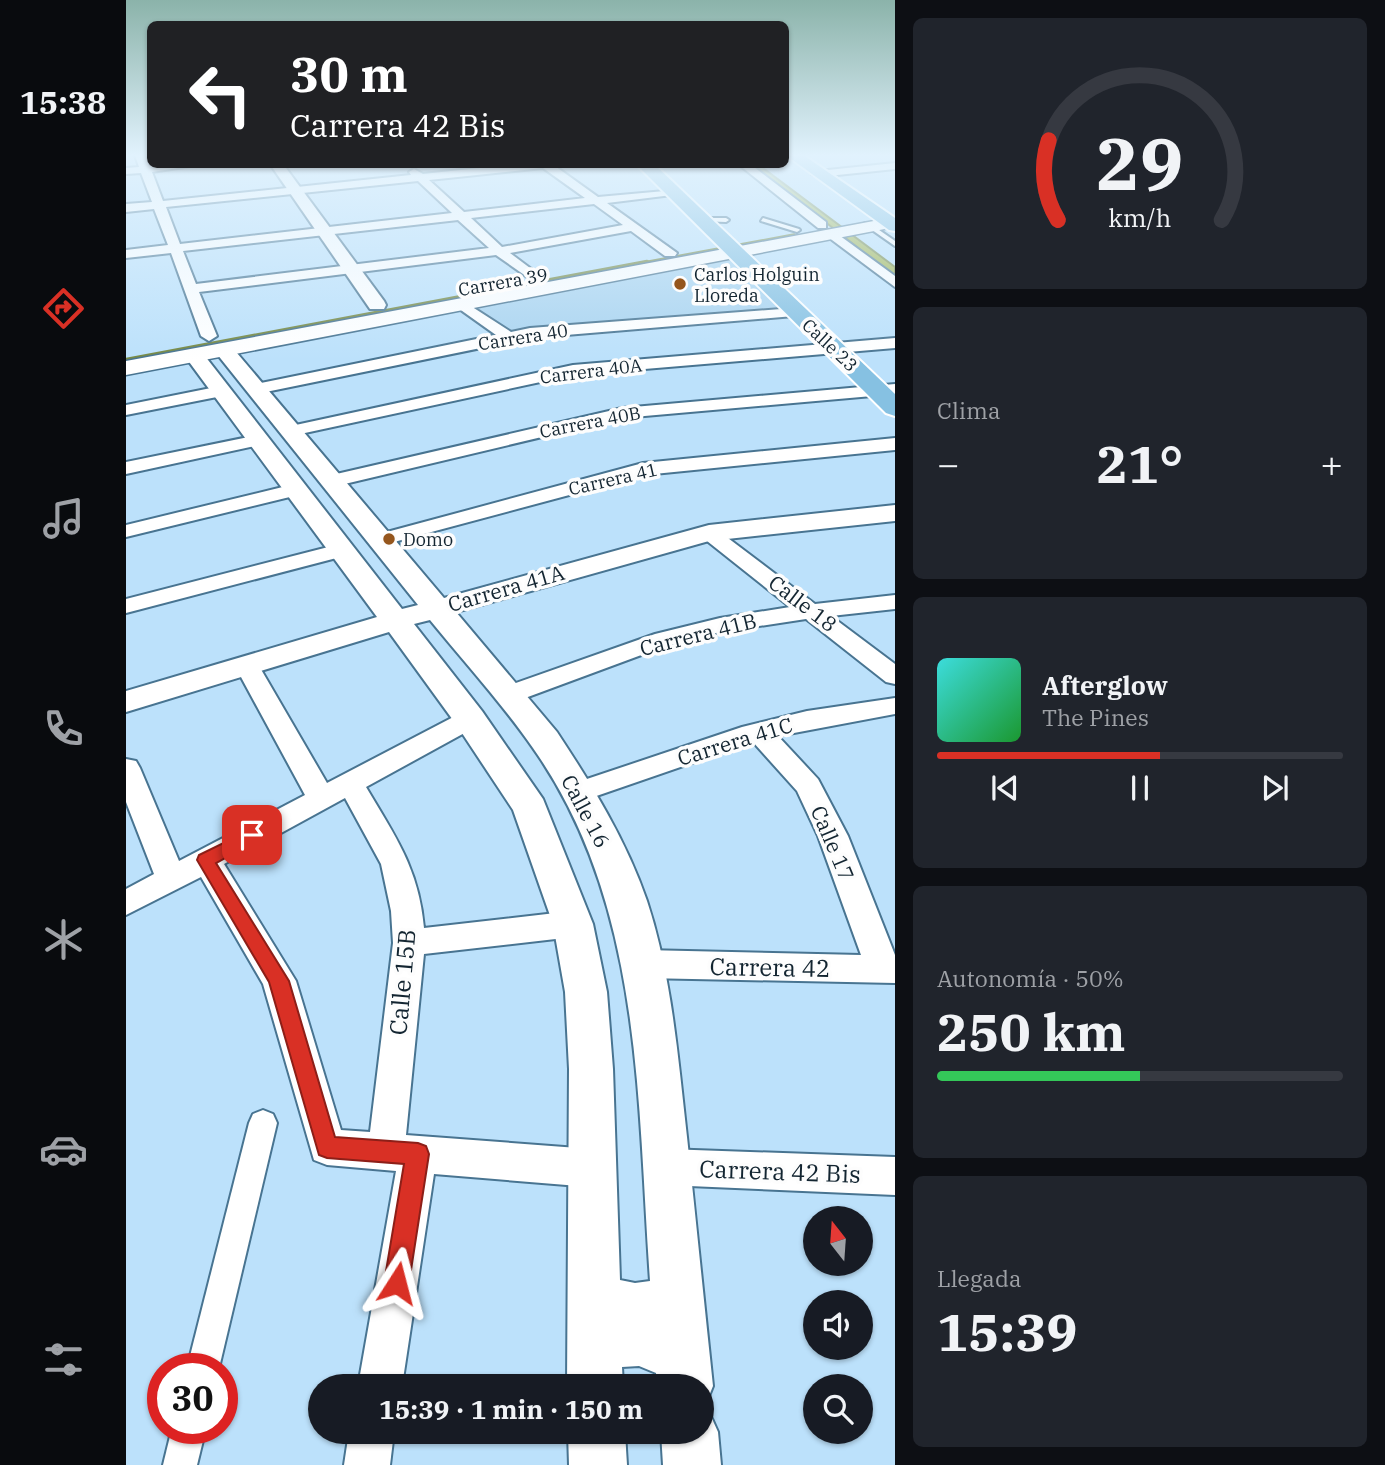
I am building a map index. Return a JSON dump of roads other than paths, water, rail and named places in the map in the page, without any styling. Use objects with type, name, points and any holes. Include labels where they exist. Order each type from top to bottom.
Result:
[{"type":"main road","name":"Calle 23","points":[[705,223],[794,312],[886,390],[895,408]]},
{"type":"main road","name":"Carrera 39","points":[[126,368],[377,305],[670,253],[730,248],[797,230],[861,225]]},
{"type":"main road","name":"Carrera 39","points":[[126,351],[209,347],[463,305],[730,248],[861,225]]},
{"type":"street","name":"Calle 16","points":[[165,223],[191,289],[221,391],[470,719],[530,808],[573,924],[586,992],[590,1069],[595,1369]]},
{"type":"street","points":[[318,223],[377,305]]},
{"type":"street","points":[[126,254],[394,223]]},
{"type":"street","points":[[470,223],[499,251],[533,277]]},
{"type":"street","points":[[629,223],[670,253]]},
{"type":"street","points":[[861,225],[895,283]]},
{"type":"street","points":[[191,289],[499,251],[634,227]]},
{"type":"street","points":[[463,305],[508,337]]},
{"type":"street","name":"Carrera 40","points":[[256,389],[553,330],[794,312]]},
{"type":"street","name":"Carrera 40A","points":[[291,432],[573,370],[895,343]]},
{"type":"street","name":"Calle 16","points":[[209,347],[256,389],[545,740],[579,792],[605,842],[626,900],[644,964],[684,1372]]},
{"type":"street","name":"Carrera 40B","points":[[332,481],[611,415],[886,390]]},
{"type":"street","points":[[126,411],[221,391]]},
{"type":"street","points":[[126,468],[258,440]]},
{"type":"street","name":"Carrera 41","points":[[379,540],[643,469],[895,444]]},
{"type":"street","points":[[126,531],[295,490]]},
{"type":"street","name":"Carrera 41A","points":[[126,702],[435,609],[709,533],[895,513]]},
{"type":"street","name":"Calle 18","points":[[709,533],[895,676]]},
{"type":"street","points":[[126,606],[340,550]]},
{"type":"street","name":"Carrera 41B","points":[[508,695],[663,639],[746,621],[895,602]]},
{"type":"street","name":"Calle 15B","points":[[247,666],[335,791],[396,864],[407,911],[409,943],[402,1153],[381,1374]]},
{"type":"street","name":"Carrera 41C","points":[[579,792],[760,732],[807,720],[895,706]]},
{"type":"street","points":[[126,903],[470,719]]},
{"type":"street","name":"Calle 17","points":[[760,732],[808,786],[833,836],[889,969]]},
{"type":"street","points":[[126,768],[171,878]]},
{"type":"street","points":[[206,860],[279,981],[327,1147],[591,1168]]},
{"type":"street","points":[[409,943],[573,924]]},
{"type":"street","name":"Carrera 42","points":[[644,964],[889,969]]},
{"type":"street","points":[[207,1353],[263,1124]]},
{"type":"street","name":"Carrera 42 Bis","points":[[666,1167],[895,1176]]},
{"type":"street","points":[[593,1295],[613,1306],[635,1310],[657,1307],[677,1297]]},
{"type":"street","points":[[595,1369],[615,1340],[638,1337],[661,1343],[684,1372]]},
{"type":"street","points":[[180,1465],[185,1444]]},
{"type":"street","points":[[367,1465],[370,1444]]},
{"type":"street","points":[[597,1444],[598,1465]]},
{"type":"street","points":[[690,1444],[692,1465]]},
{"type":"lane","points":[[774,223],[797,230]]},
{"type":"lane","points":[[861,225],[895,244]]},
{"type":"waterway","points":[[638,264],[794,235]]},
{"type":"waterway","points":[[126,360],[647,262]]},
{"type":"place","name":"Carlos Holguin Lloreda","points":[[680,284]]},
{"type":"place","name":"Domo","points":[[389,539]]}]
